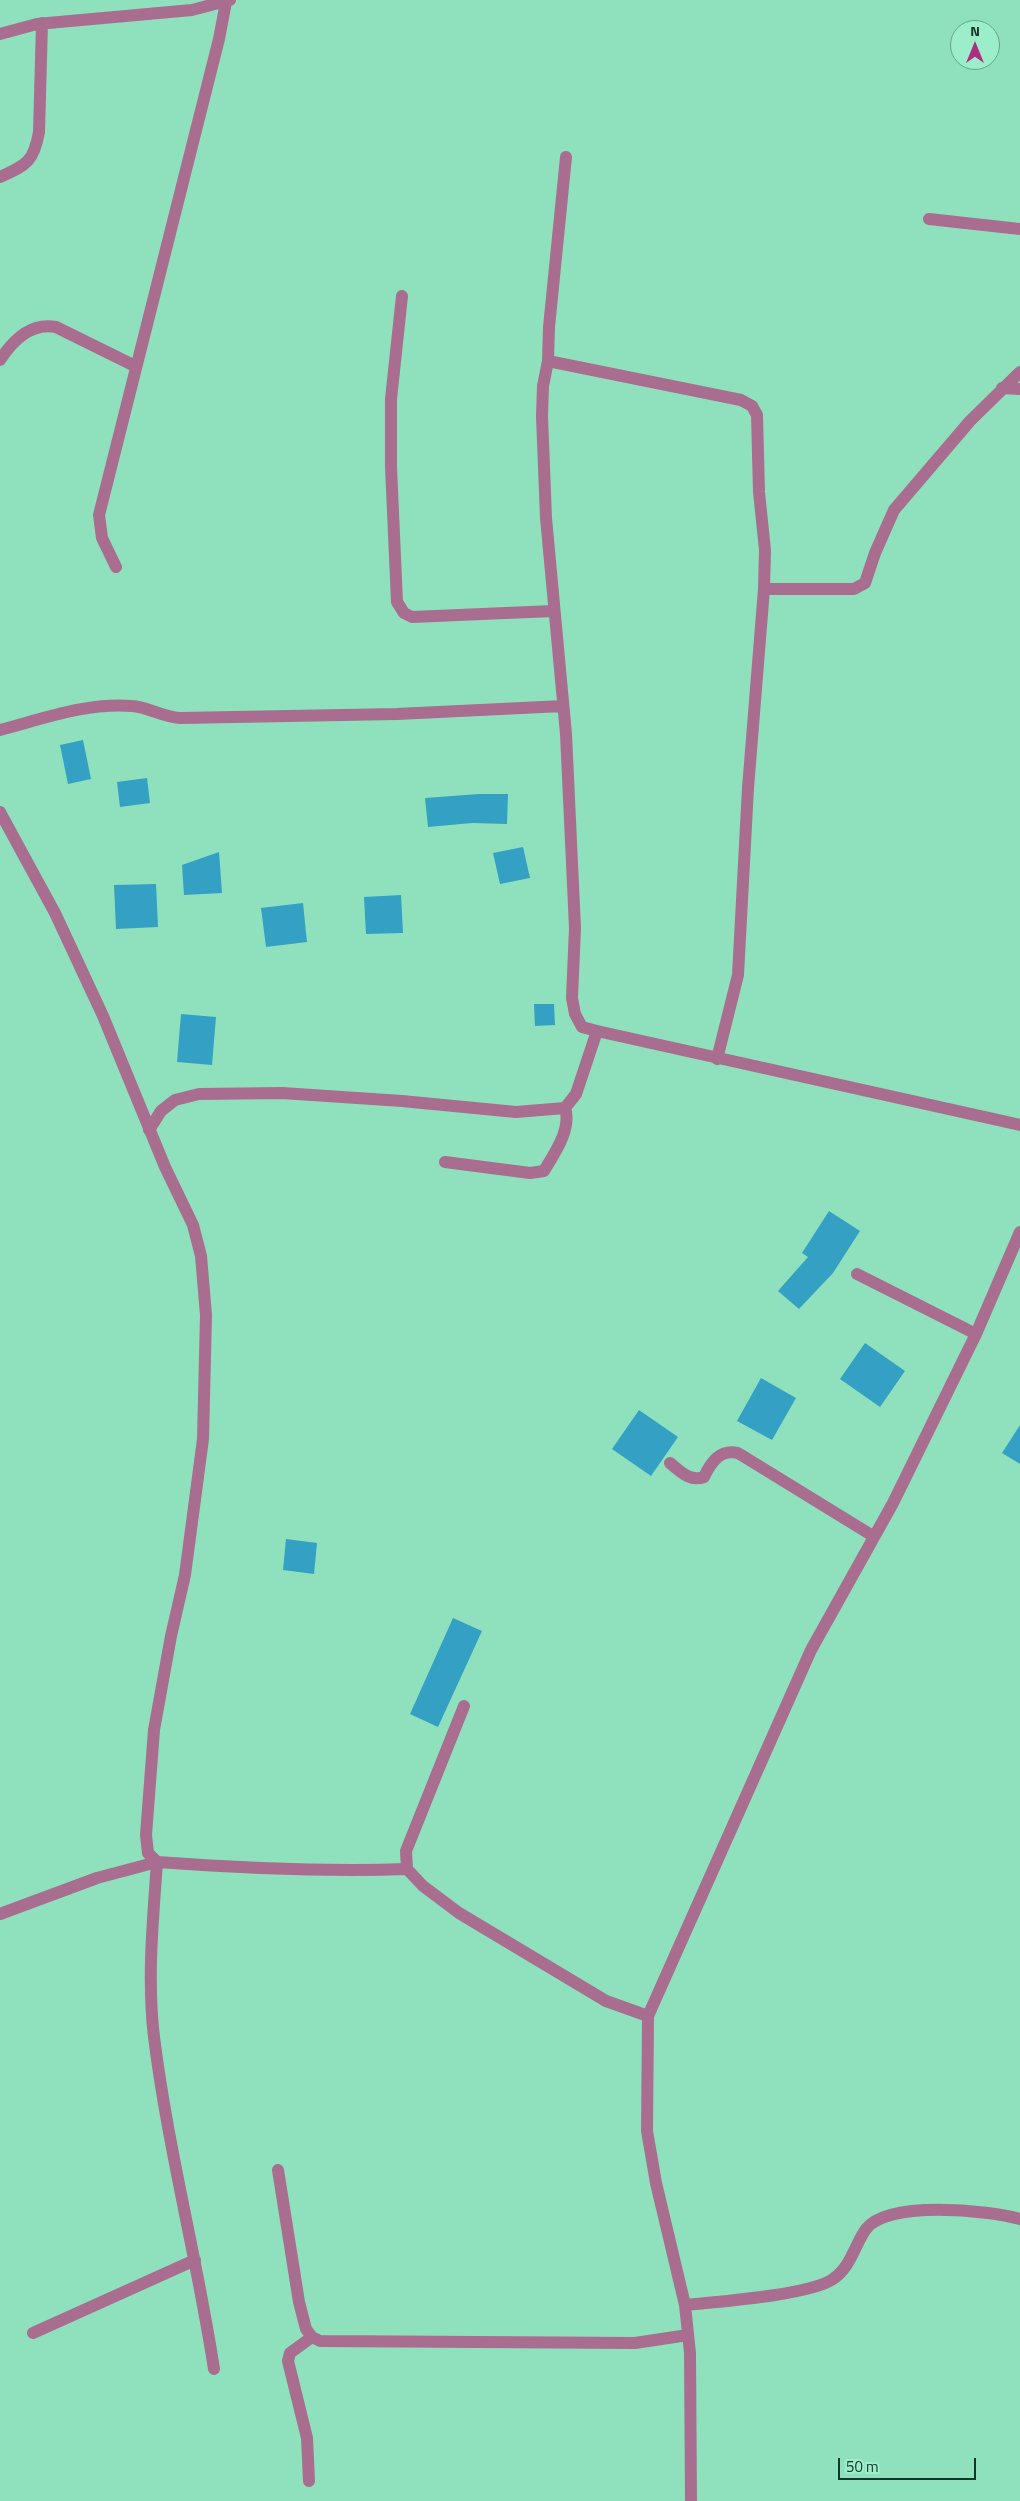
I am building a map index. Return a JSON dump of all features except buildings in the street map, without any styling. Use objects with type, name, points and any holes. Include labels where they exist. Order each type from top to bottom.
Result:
[{"type":"street","points":[[0,34],[42,23],[166,13],[228,1],[99,515],[102,538],[116,568]]},
{"type":"street","points":[[0,177],[23,167],[32,157],[37,146],[42,23]]},
{"type":"street","points":[[566,157],[549,327],[548,361],[543,386],[542,416],[546,518],[563,706],[575,928],[572,998],[575,1014],[582,1027],[596,1031],[1020,1125]]},
{"type":"street","points":[[929,219],[1020,229]]},
{"type":"street","points":[[402,296],[391,399],[391,467],[397,602],[404,613],[412,617],[554,611]]},
{"type":"street","points":[[0,360],[4,346],[44,325],[56,327],[135,366]]},
{"type":"street","points":[[548,361],[741,400],[752,406],[757,415],[759,492],[765,550],[764,588],[749,779],[738,975],[717,1059]]},
{"type":"street","points":[[764,588],[854,590],[865,583],[875,553],[894,510],[964,427],[1020,372]]},
{"type":"street","points":[[1002,388],[1020,389]]},
{"type":"street","points":[[0,730],[73,711],[123,706],[139,707],[159,716],[180,718],[397,714],[563,706]]},
{"type":"street","points":[[0,812],[54,913],[99,1007],[149,1130],[177,1195],[193,1226],[201,1256],[206,1315],[203,1439],[185,1575],[170,1636],[154,1730],[146,1835],[148,1853],[157,1862],[152,1972],[154,2036],[177,2181],[204,2299],[214,2369]]},
{"type":"street","points":[[149,1130],[161,1111],[175,1100],[199,1094],[282,1093],[402,1101],[516,1112],[565,1108],[576,1094],[596,1031]]},
{"type":"street","points":[[445,1162],[530,1173],[544,1171],[566,1127],[568,1116],[565,1108]]},
{"type":"street","points":[[692,2501],[688,2335],[685,2304],[656,2183],[647,2130],[648,2016],[811,1650],[893,1503],[976,1334],[1020,1232]]},
{"type":"street","points":[[857,1274],[976,1334]]},
{"type":"street","points":[[670,1463],[691,1479],[697,1480],[704,1477],[708,1468],[721,1454],[729,1451],[738,1453],[873,1536]]},
{"type":"street","points":[[464,1706],[406,1851],[407,1870],[423,1886],[459,1912],[606,2001],[648,2016]]},
{"type":"street","points":[[0,1914],[97,1878],[157,1862],[333,1872],[407,1870]]},
{"type":"street","points":[[278,2170],[299,2302],[306,2329],[312,2337],[320,2341],[635,2343],[688,2335]]},
{"type":"street","points":[[685,2304],[724,2302],[818,2287],[833,2280],[847,2268],[867,2228],[882,2218],[912,2210],[964,2210],[1020,2219]]},
{"type":"street","points":[[33,2333],[195,2260]]},
{"type":"street","points":[[309,2481],[308,2438],[288,2361],[290,2353],[312,2337]]}]
